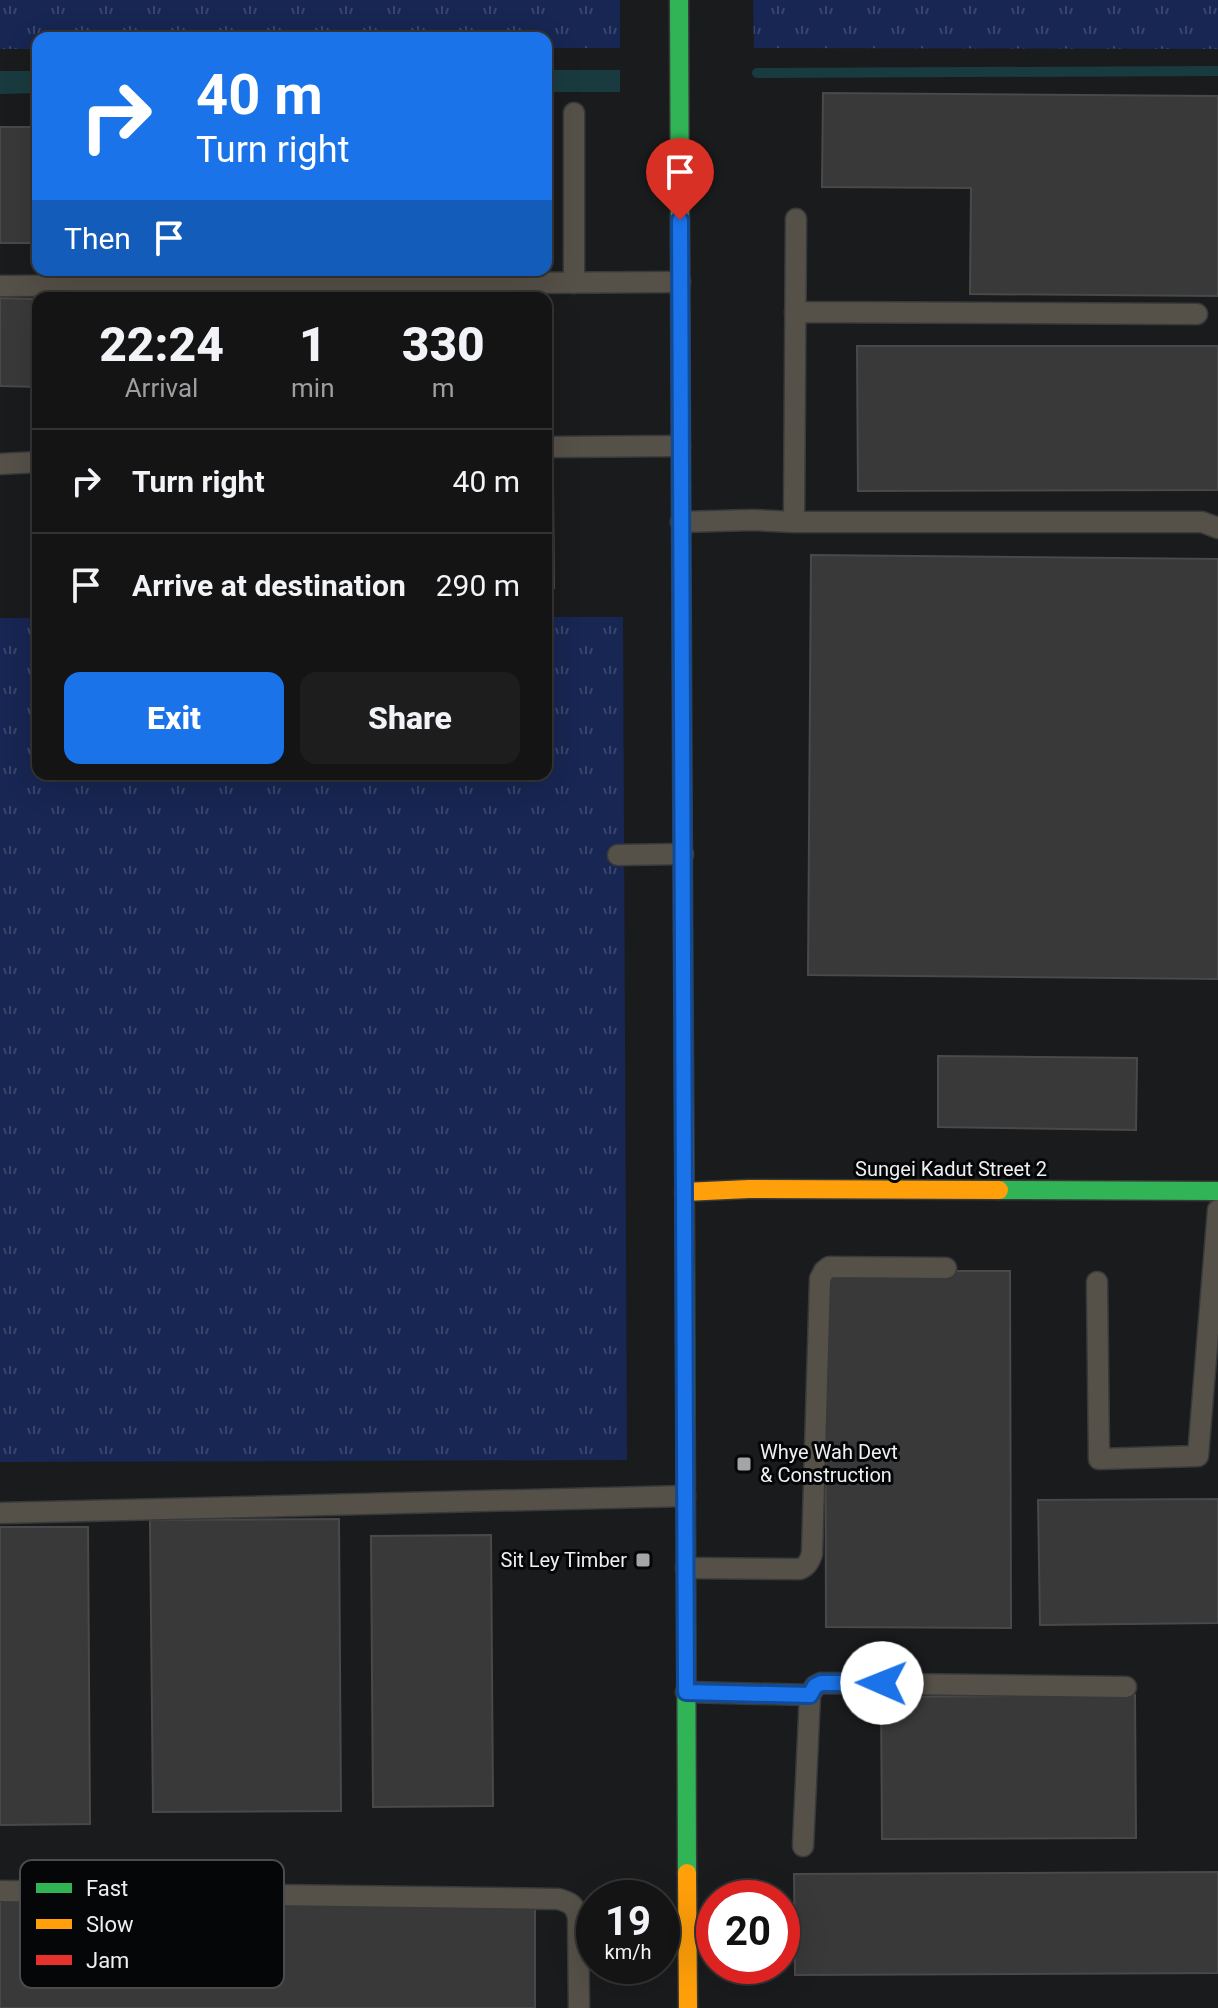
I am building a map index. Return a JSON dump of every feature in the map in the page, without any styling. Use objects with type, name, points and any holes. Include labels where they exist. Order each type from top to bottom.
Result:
[{"type":"street","points":[[679,0],[688,2008]]},
{"type":"street","name":"Sungei Kadut Street 2","points":[[684,1192],[749,1189],[1218,1191]]},
{"type":"lane","points":[[574,113],[574,283]]},
{"type":"lane","points":[[794,522],[796,219]]},
{"type":"lane","points":[[0,286],[680,282]]},
{"type":"lane","points":[[795,312],[1197,314]]},
{"type":"lane","points":[[552,447],[680,446]]},
{"type":"lane","points":[[0,464],[32,462]]},
{"type":"lane","points":[[681,522],[1202,522],[1218,528]]},
{"type":"lane","points":[[618,855],[683,854]]},
{"type":"lane","points":[[1097,1282],[1099,1459],[1198,1456],[1218,1210]]},
{"type":"lane","points":[[686,1568],[800,1569],[810,1560],[820,1279],[824,1271],[829,1267],[946,1268]]},
{"type":"lane","points":[[0,1513],[685,1496]]},
{"type":"lane","points":[[803,1846],[810,1695],[821,1683],[1126,1687]]},
{"type":"lane","points":[[686,1692],[810,1695]]},
{"type":"lane","points":[[0,1891],[20,1891]]},
{"type":"lane","points":[[284,1895],[558,1899],[569,1902],[578,1917],[579,2008]]},
{"type":"green space","points":[[0,0],[620,0],[620,48],[552,48],[552,32],[32,32],[32,49],[0,49]]},
{"type":"green space","points":[[753,0],[1218,0],[1218,49],[754,48]]},
{"type":"green space","points":[[552,617],[623,617],[627,1460],[0,1462],[0,618],[32,618],[32,780],[552,780]]},
{"type":"shaded area","points":[[552,70],[620,70],[620,92],[552,92]]},
{"type":"shaded area","points":[[0,71],[32,71],[32,93],[0,94]]},
{"type":"building","points":[[823,93],[1218,96],[1218,296],[970,294],[971,188],[822,187]]},
{"type":"building","points":[[0,127],[32,127],[32,243],[0,243]]},
{"type":"building","points":[[0,298],[32,299],[32,387],[0,386]]},
{"type":"building","points":[[857,346],[1218,346],[1218,490],[858,491]]},
{"type":"building","points":[[552,482],[553,482],[552,588]]},
{"type":"building","points":[[811,555],[1218,559],[1218,979],[808,975]]},
{"type":"building","points":[[938,1056],[1137,1058],[1136,1130],[938,1127]]},
{"type":"building","points":[[825,1271],[1010,1271],[1011,1628],[826,1627]]},
{"type":"building","points":[[1218,1499],[1218,1623],[1040,1625],[1038,1500]]},
{"type":"building","points":[[339,1519],[341,1811],[153,1812],[150,1520]]},
{"type":"building","points":[[0,1527],[88,1527],[90,1824],[0,1825]]},
{"type":"building","points":[[491,1535],[493,1806],[373,1807],[371,1536]]},
{"type":"building","points":[[1135,1695],[1136,1838],[882,1839],[881,1697]]},
{"type":"building","points":[[1218,1872],[1218,1973],[800,1975],[800,1880],[794,1880],[794,1874]]},
{"type":"building","points":[[0,1901],[20,1901],[20,1988],[284,1988],[284,1902],[535,1902],[535,2008],[0,2008]]},
{"type":"waterway","points":[[757,73],[1218,71]]},
{"type":"traffic: fast","points":[[679,0],[681,486]]},
{"type":"traffic: fast","points":[[999,1190],[1218,1191]]},
{"type":"traffic: fast","points":[[685,1245],[687,1873]]},
{"type":"traffic: slow","points":[[683,931],[685,1245]]},
{"type":"traffic: slow","points":[[684,1192],[749,1189],[999,1190]]},
{"type":"traffic: slow","points":[[687,1873],[688,2008]]},
{"type":"traffic: jam","points":[[681,486],[683,931]]},
{"type":"place","name":"Whye Wah Devt & Construction","points":[[744,1464]]},
{"type":"place","name":"Sit Ley Timber","points":[[643,1560]]},
{"type":"route","points":[[680,220],[686,1692],[810,1695],[811,1690],[821,1683],[882,1683]]}]
